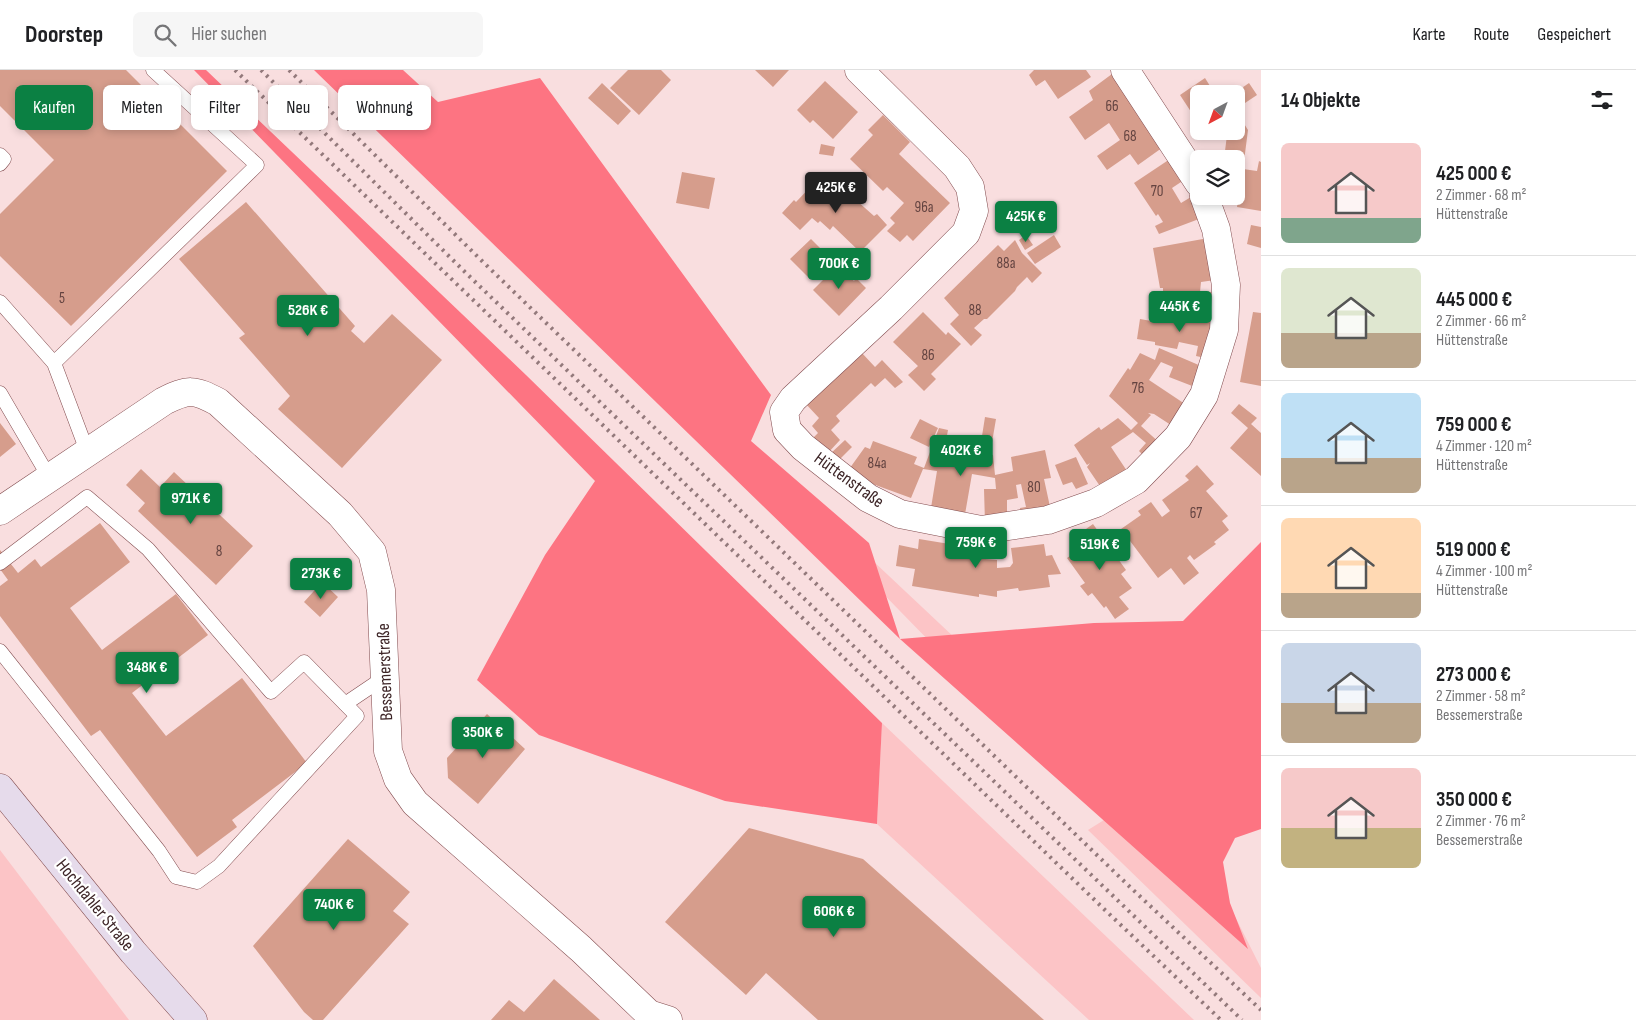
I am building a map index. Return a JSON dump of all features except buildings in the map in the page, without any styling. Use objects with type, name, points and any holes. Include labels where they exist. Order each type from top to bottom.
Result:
[{"type":"main road","name":"Hochdahler Straße","points":[[0,788],[133,952],[193,1020]]},
{"type":"street","name":"Hüttenstraße","points":[[859,70],[957,167],[970,187],[974,211],[966,233],[793,399],[784,412],[788,430],[803,446],[868,498],[900,514],[981,530],[1048,520],[1096,503],[1136,480],[1178,436],[1204,395],[1224,330],[1226,285],[1216,229],[1207,205]]},
{"type":"street","points":[[1125,70],[1190,169]]},
{"type":"street","name":"Bessemerstraße","points":[[0,510],[164,400],[184,391],[203,394],[218,402],[340,514],[372,552],[381,590],[388,751],[398,780],[415,804],[568,938],[649,1014],[668,1020]]},
{"type":"lane","points":[[54,363],[257,165],[153,70]]},
{"type":"lane","points":[[0,155],[4,159],[0,164]]},
{"type":"lane","points":[[0,302],[54,363],[87,451]]},
{"type":"lane","points":[[0,393],[49,477]]},
{"type":"lane","points":[[0,562],[87,497],[148,549],[271,692],[304,662],[357,716],[219,866],[197,882],[176,877],[159,851],[0,651]]},
{"type":"lane","points":[[345,704],[385,676]]},
{"type":"shaded area","points":[[194,70],[206,70],[222,85],[209,85]]},
{"type":"shaded area","points":[[314,70],[403,70],[419,85],[338,85],[338,93]]},
{"type":"shaded area","points":[[540,78],[771,395],[751,441],[869,543],[900,639],[376,130],[431,130],[431,96],[438,102]]},
{"type":"shaded area","points":[[258,120],[526,375],[882,723],[877,824],[725,801],[539,735],[477,680],[545,555],[595,481],[253,130],[258,130]]},
{"type":"shaded area","points":[[1261,542],[1261,829],[1235,838],[1223,862],[1230,903],[1248,949],[900,639],[1094,623],[1183,621]]},
{"type":"shaded area","points":[[872,560],[956,639],[1198,843],[1261,968],[1261,998],[1088,830],[1104,820],[859,569]]},
{"type":"shaded area","points":[[882,723],[1194,1020],[1089,1020],[877,824]]},
{"type":"shaded area","points":[[0,850],[129,1020],[0,1020]]},
{"type":"railway","points":[[235,70],[1221,1020]]},
{"type":"railway","points":[[261,70],[468,275],[1242,1020]]},
{"type":"railway","points":[[289,70],[482,261],[1130,887],[1261,1010]]}]
